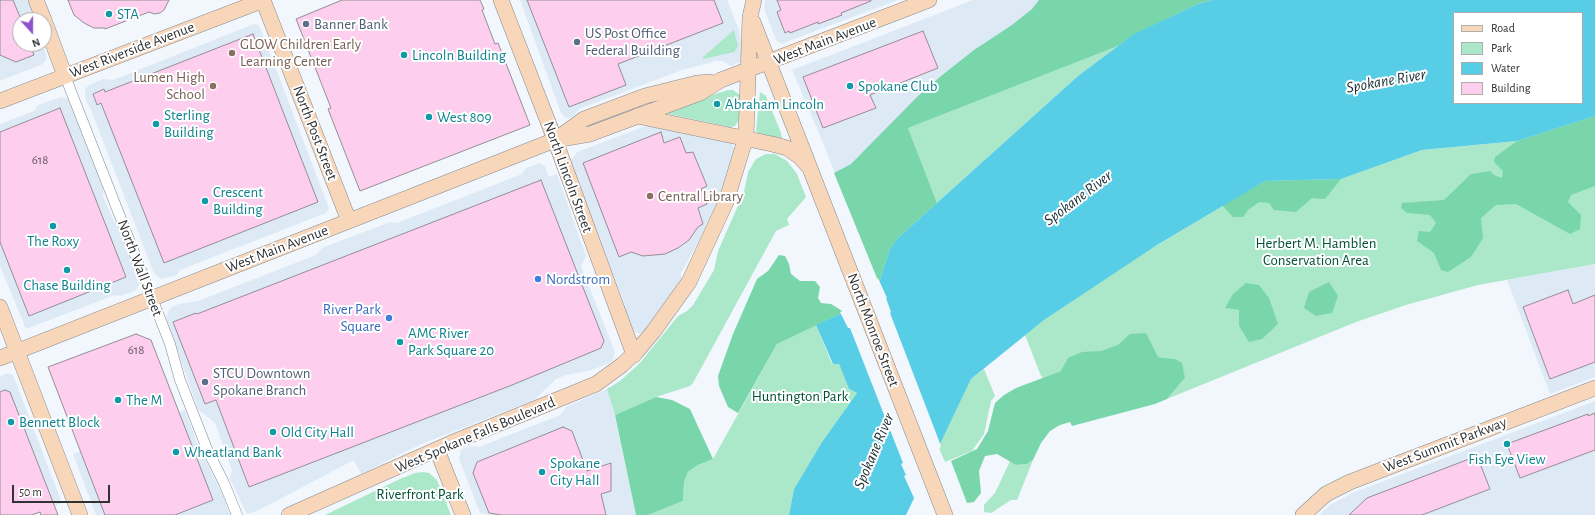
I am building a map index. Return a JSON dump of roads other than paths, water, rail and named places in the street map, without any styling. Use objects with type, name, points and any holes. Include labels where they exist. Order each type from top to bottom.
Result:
[{"type":"main road","name":"North Wall Street","points":[[36,0],[41,12]]},
{"type":"main road","name":"West Riverside Avenue","points":[[0,101],[264,0]]},
{"type":"main road","name":"North Post Street","points":[[264,0],[349,221]]},
{"type":"main road","name":"North Lincoln Street","points":[[501,0],[555,140],[634,354]]},
{"type":"main road","name":"North Monroe Street","points":[[744,0],[945,515]]},
{"type":"main road","points":[[750,17],[754,0]]},
{"type":"main road","name":"West Main Avenue","points":[[0,358],[555,140],[590,134],[700,93],[721,80],[769,63],[929,0]]},
{"type":"main road","name":"West Spokane Falls Boulevard","points":[[289,515],[437,450],[596,384],[634,354],[653,332],[689,282],[726,202],[746,137],[750,17]]},
{"type":"main road","name":"North Wall Street","points":[[52,41],[65,76]]},
{"type":"main road","name":"West Main Avenue","points":[[555,140],[584,120],[646,96],[697,83],[721,80]]},
{"type":"main road","name":"North Monroe Street","points":[[637,116],[746,137],[787,148],[800,157],[810,168]]},
{"type":"main road","points":[[0,307],[80,515]]},
{"type":"main road","name":"West Summit Parkway","points":[[1303,515],[1326,494],[1350,482],[1595,388]]},
{"type":"main road","points":[[437,450],[463,515]]},
{"type":"street","name":"North Wall Street","points":[[65,76],[170,344],[180,380],[192,412],[237,515]]},
{"type":"water","name":"Spokane River","points":[[1213,0],[1595,0],[1595,116],[1517,141],[1422,150],[1341,179],[1265,181],[1157,245],[1044,320],[971,379],[906,515],[789,515],[794,489],[822,442],[857,393],[849,389],[839,364],[833,364],[816,325],[857,306],[879,283],[890,249],[898,238],[1078,76],[1134,34],[1198,4]]},
{"type":"place","name":"STA","points":[[109,14]]},
{"type":"place","name":"Banner Bank","points":[[306,24]]},
{"type":"place","name":"US Post Office Federal Building","points":[[577,42]]},
{"type":"place","name":"GLOW Children Early Learning Center","points":[[232,53]]},
{"type":"place","name":"Lincoln Building","points":[[404,55]]},
{"type":"place","name":"Lumen High School","points":[[213,86]]},
{"type":"place","name":"Spokane Club","points":[[850,86]]},
{"type":"place","name":"Abraham Lincoln","points":[[717,104]]},
{"type":"place","name":"West 809","points":[[429,117]]},
{"type":"place","name":"Sterling Building","points":[[156,124]]},
{"type":"place","name":"Central Library","points":[[650,196]]},
{"type":"place","name":"Crescent Building","points":[[205,201]]},
{"type":"place","name":"The Roxy","points":[[53,226]]},
{"type":"place","name":"Chase Building","points":[[67,270]]},
{"type":"place","name":"Nordstrom","points":[[538,279]]},
{"type":"place","name":"River Park Square","points":[[389,318]]},
{"type":"place","name":"AMC River Park Square 20","points":[[400,342]]},
{"type":"place","name":"STCU Downtown Spokane Branch","points":[[205,382]]},
{"type":"place","name":"The M","points":[[118,400]]},
{"type":"place","name":"Bennett Block","points":[[11,422]]},
{"type":"place","name":"Old City Hall","points":[[273,432]]},
{"type":"place","name":"Fish Eye View","points":[[1507,444]]},
{"type":"place","name":"Wheatland Bank","points":[[176,452]]},
{"type":"place","name":"Spokane City Hall","points":[[542,472]]},
{"type":"park label","name":"Herbert M. Hamblen Conservation Area","points":[[1316,252]]},
{"type":"park label","name":"Huntington Park","points":[[800,396]]},
{"type":"park label","name":"Riverfront Park","points":[[420,494]]}]
